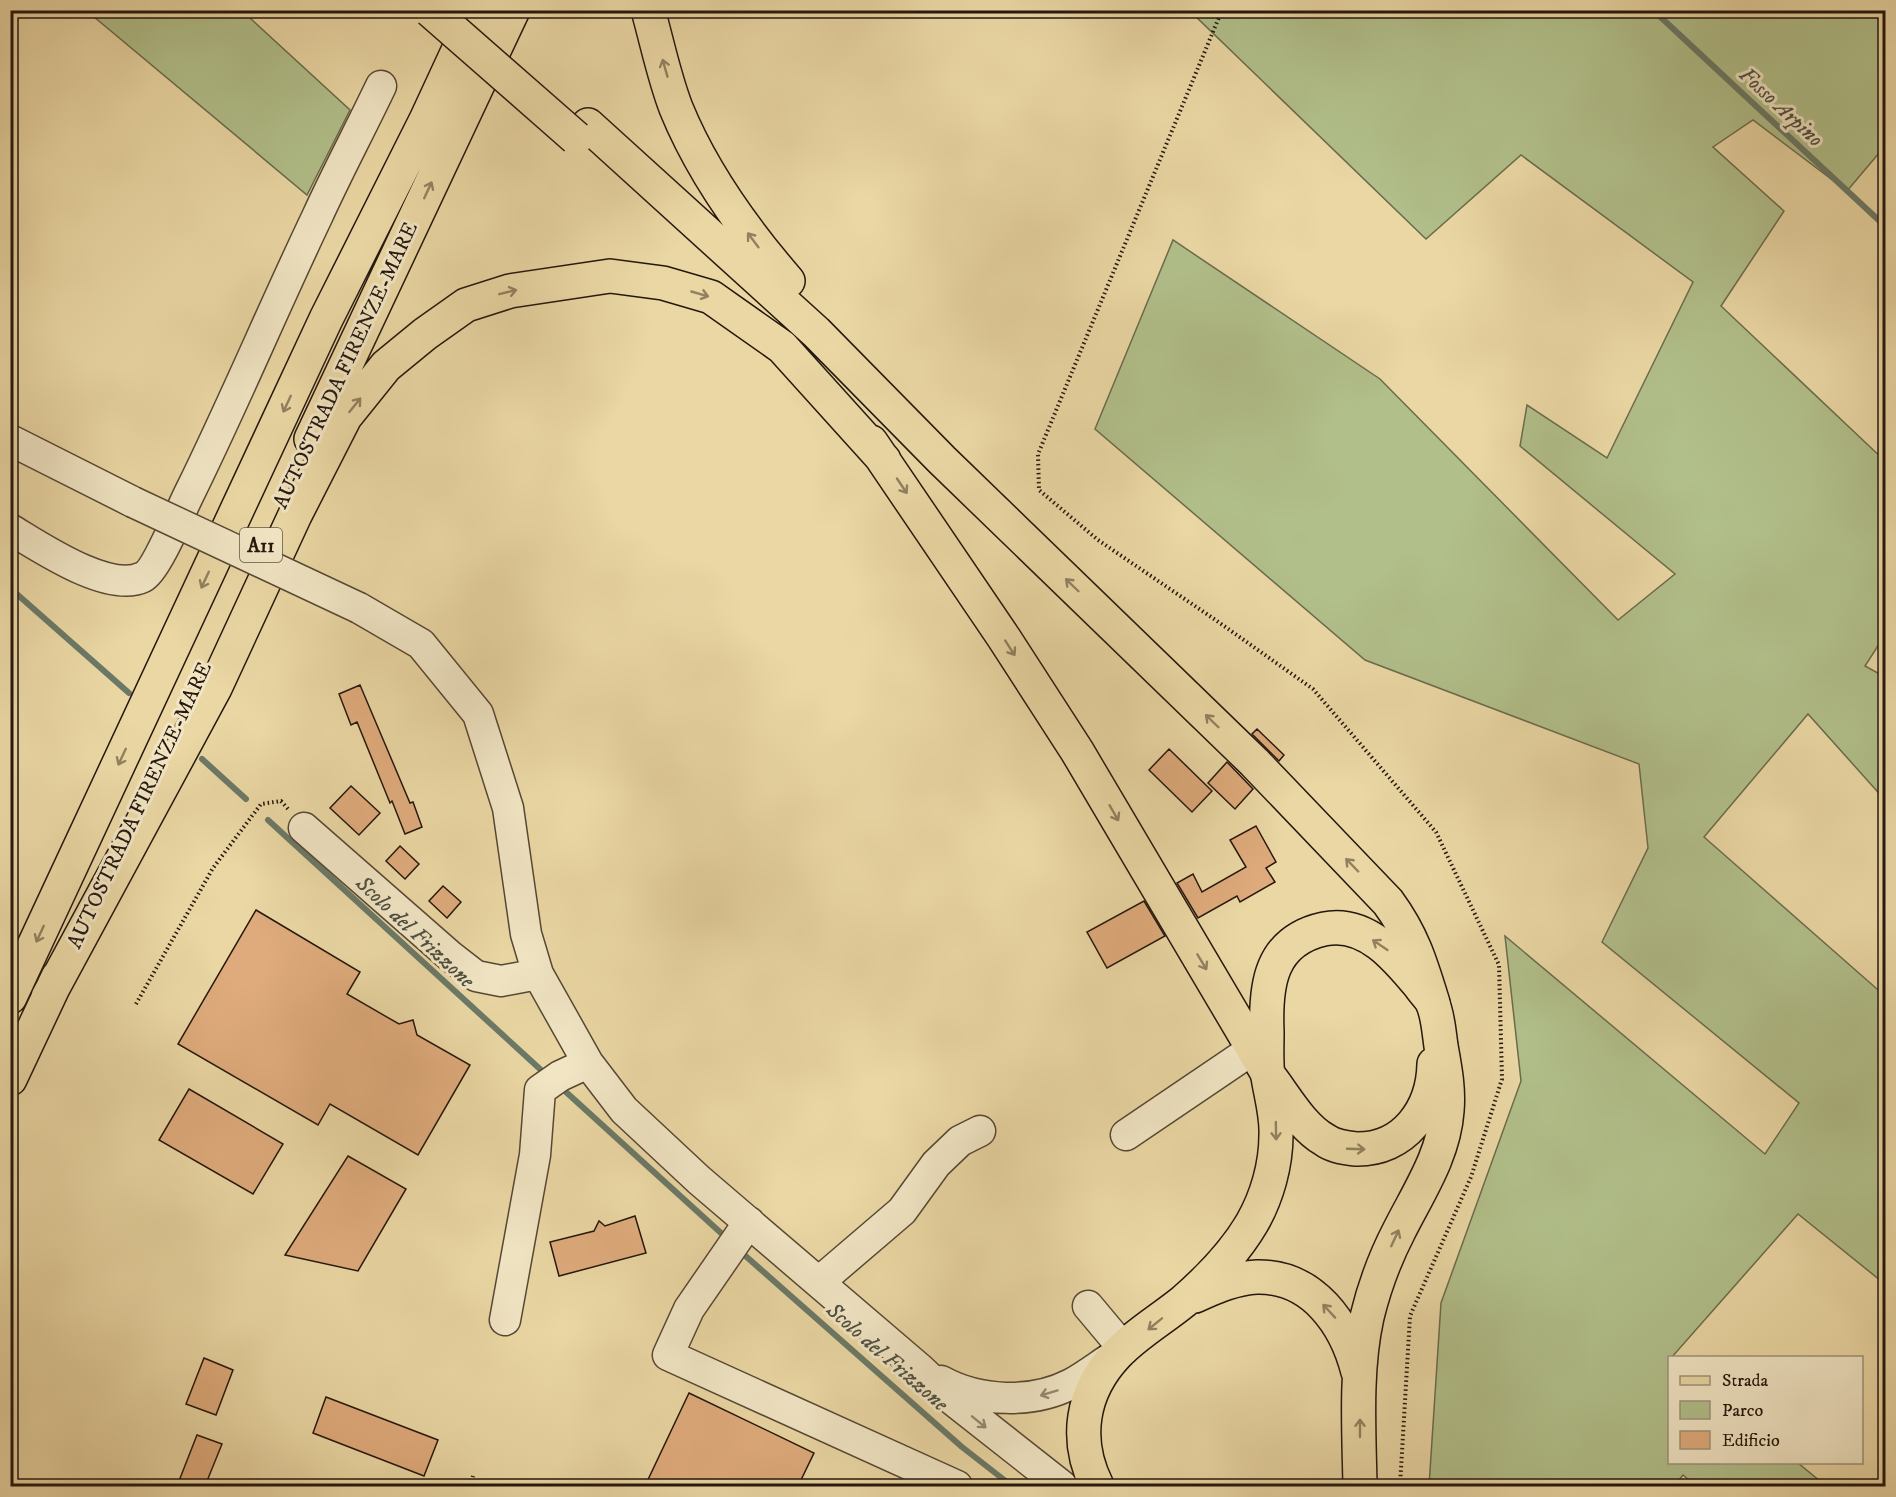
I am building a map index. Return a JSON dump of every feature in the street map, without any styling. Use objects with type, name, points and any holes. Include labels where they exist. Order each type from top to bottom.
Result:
[{"type":"main road","points":[[430,10],[582,132],[816,332],[942,460],[1254,762],[1388,902],[1402,920],[1412,941],[1434,1010],[1446,1071],[1447,1114],[1431,1170],[1398,1232],[1374,1293],[1367,1318],[1360,1383],[1360,1486]]},
{"type":"main road","points":[[327,319],[431,54],[452,10]]},
{"type":"main road","points":[[457,10],[813,362],[884,460],[1077,751],[1260,1061],[1300,1117],[1325,1141],[1346,1148],[1370,1149],[1399,1137],[1410,1128],[1426,1103],[1434,1072],[1434,1010],[1394,956],[1383,945],[1365,935],[1329,928],[1314,932],[1292,945],[1281,956],[1272,970],[1266,1001],[1260,1061],[1277,1132],[1267,1188],[1252,1222],[1227,1257],[1185,1300],[1121,1351],[1095,1385],[1083,1422],[1084,1451],[1096,1486]]},
{"type":"main road","name":"AUTOSTRADA FIRENZE-MARE","points":[[10,997],[327,319],[426,120],[477,10]]},
{"type":"main road","name":"AUTOSTRADA FIRENZE-MARE","points":[[10,1079],[513,10]]},
{"type":"main road","points":[[648,10],[676,107],[714,183],[753,241],[942,460]]},
{"type":"main road","points":[[48,997],[215,688],[295,515],[345,417],[386,366],[466,304],[510,291],[610,276],[663,283],[711,297],[782,346],[884,460]]},
{"type":"main road","points":[[1185,1300],[1227,1282],[1257,1277],[1278,1279],[1299,1288],[1320,1302],[1336,1319],[1352,1350],[1360,1383]]},
{"type":"street","points":[[10,529],[66,562],[110,580],[129,582],[146,576],[159,555],[203,465],[317,216],[381,86]]},
{"type":"street","points":[[10,440],[133,502],[359,608],[421,644],[478,714],[508,808],[526,934],[538,974],[588,1063],[624,1110],[699,1180],[920,1369],[954,1401],[1062,1486]]},
{"type":"street","points":[[303,828],[476,976],[501,981],[538,974]]},
{"type":"street","points":[[1126,1135],[1260,1061]]},
{"type":"street","points":[[504,1320],[535,1155],[540,1090],[560,1076],[588,1063]]},
{"type":"street","points":[[819,1282],[902,1211],[936,1164],[960,1141],[980,1131]]},
{"type":"street","points":[[749,1222],[689,1309],[668,1355],[957,1486]]},
{"type":"street","points":[[920,1369],[947,1384],[984,1395],[1018,1398],[1055,1391],[1072,1383],[1121,1351],[1088,1306]]},
{"type":"path","points":[[1222,10],[1038,454],[1039,490],[1098,540],[1313,689],[1436,832],[1499,965],[1502,1079],[1471,1177],[1410,1316],[1400,1486]]},
{"type":"path","points":[[136,1004],[213,868],[261,804],[281,801],[303,828]]},
{"type":"path","points":[[471,1486],[473,1476]]},
{"type":"green space","points":[[87,11],[256,11],[250,18],[350,110],[307,195]]},
{"type":"green space","points":[[1185,11],[1885,11],[1885,146],[1847,191],[1753,120],[1713,147],[1784,211],[1721,306],[1885,461],[1885,635],[1865,666],[1885,677],[1885,800],[1808,714],[1704,837],[1885,996],[1886,1285],[1798,1214],[1673,1356],[1668,1356],[1668,1464],[1799,1464],[1826,1486],[1696,1486],[1683,1475],[1674,1486],[1524,1486],[1516,1481],[1509,1486],[1429,1486],[1441,1303],[1521,1081],[1505,936],[1765,1154],[1799,1103],[1602,942],[1648,848],[1639,764],[1365,660],[1095,429],[1173,240],[1380,379],[1618,620],[1675,574],[1520,446],[1527,405],[1607,458],[1693,282],[1521,155],[1426,239],[1194,15]]},
{"type":"building","points":[[360,685],[422,827],[405,834],[357,722],[351,725],[339,694]]},
{"type":"building","points":[[1257,729],[1284,755],[1279,761],[1252,734]]},
{"type":"building","points":[[1169,749],[1212,791],[1192,812],[1149,770]]},
{"type":"building","points":[[1227,762],[1253,789],[1235,809],[1208,783]]},
{"type":"building","points":[[351,786],[380,813],[359,835],[330,808]]},
{"type":"building","points":[[1256,826],[1276,862],[1266,868],[1275,882],[1240,902],[1237,896],[1198,918],[1177,883],[1193,874],[1202,892],[1246,867],[1230,840]]},
{"type":"building","points":[[400,846],[419,864],[405,879],[386,861]]},
{"type":"building","points":[[443,886],[461,902],[447,918],[429,901]]},
{"type":"building","points":[[1144,901],[1165,936],[1107,968],[1087,932]]},
{"type":"building","points":[[256,910],[360,972],[347,994],[399,1024],[413,1020],[417,1035],[470,1065],[418,1155],[330,1104],[318,1125],[178,1044]]},
{"type":"building","points":[[189,1089],[283,1144],[253,1194],[159,1140]]},
{"type":"building","points":[[348,1156],[406,1189],[358,1271],[285,1255]]},
{"type":"building","points":[[635,1216],[646,1253],[559,1276],[550,1242],[594,1231],[599,1221],[605,1226]]},
{"type":"building","points":[[204,1358],[233,1370],[216,1415],[186,1404]]},
{"type":"building","points":[[689,1393],[814,1453],[798,1486],[645,1486]]},
{"type":"building","points":[[326,1397],[438,1440],[424,1476],[313,1433]]},
{"type":"building","points":[[197,1435],[222,1444],[205,1486],[177,1486]]},
{"type":"waterway","name":"Fosso Arpino","points":[[1653,10],[1886,227]]},
{"type":"waterway","name":"Scolo del Frizzone","points":[[10,588],[129,693]]},
{"type":"waterway","points":[[202,759],[246,799]]},
{"type":"waterway","name":"Scolo del Frizzone","points":[[268,820],[540,1069]]},
{"type":"waterway","name":"Scolo del Frizzone","points":[[566,1092],[721,1233]]},
{"type":"waterway","name":"Scolo del Frizzone","points":[[741,1252],[962,1447],[1012,1486]]}]
